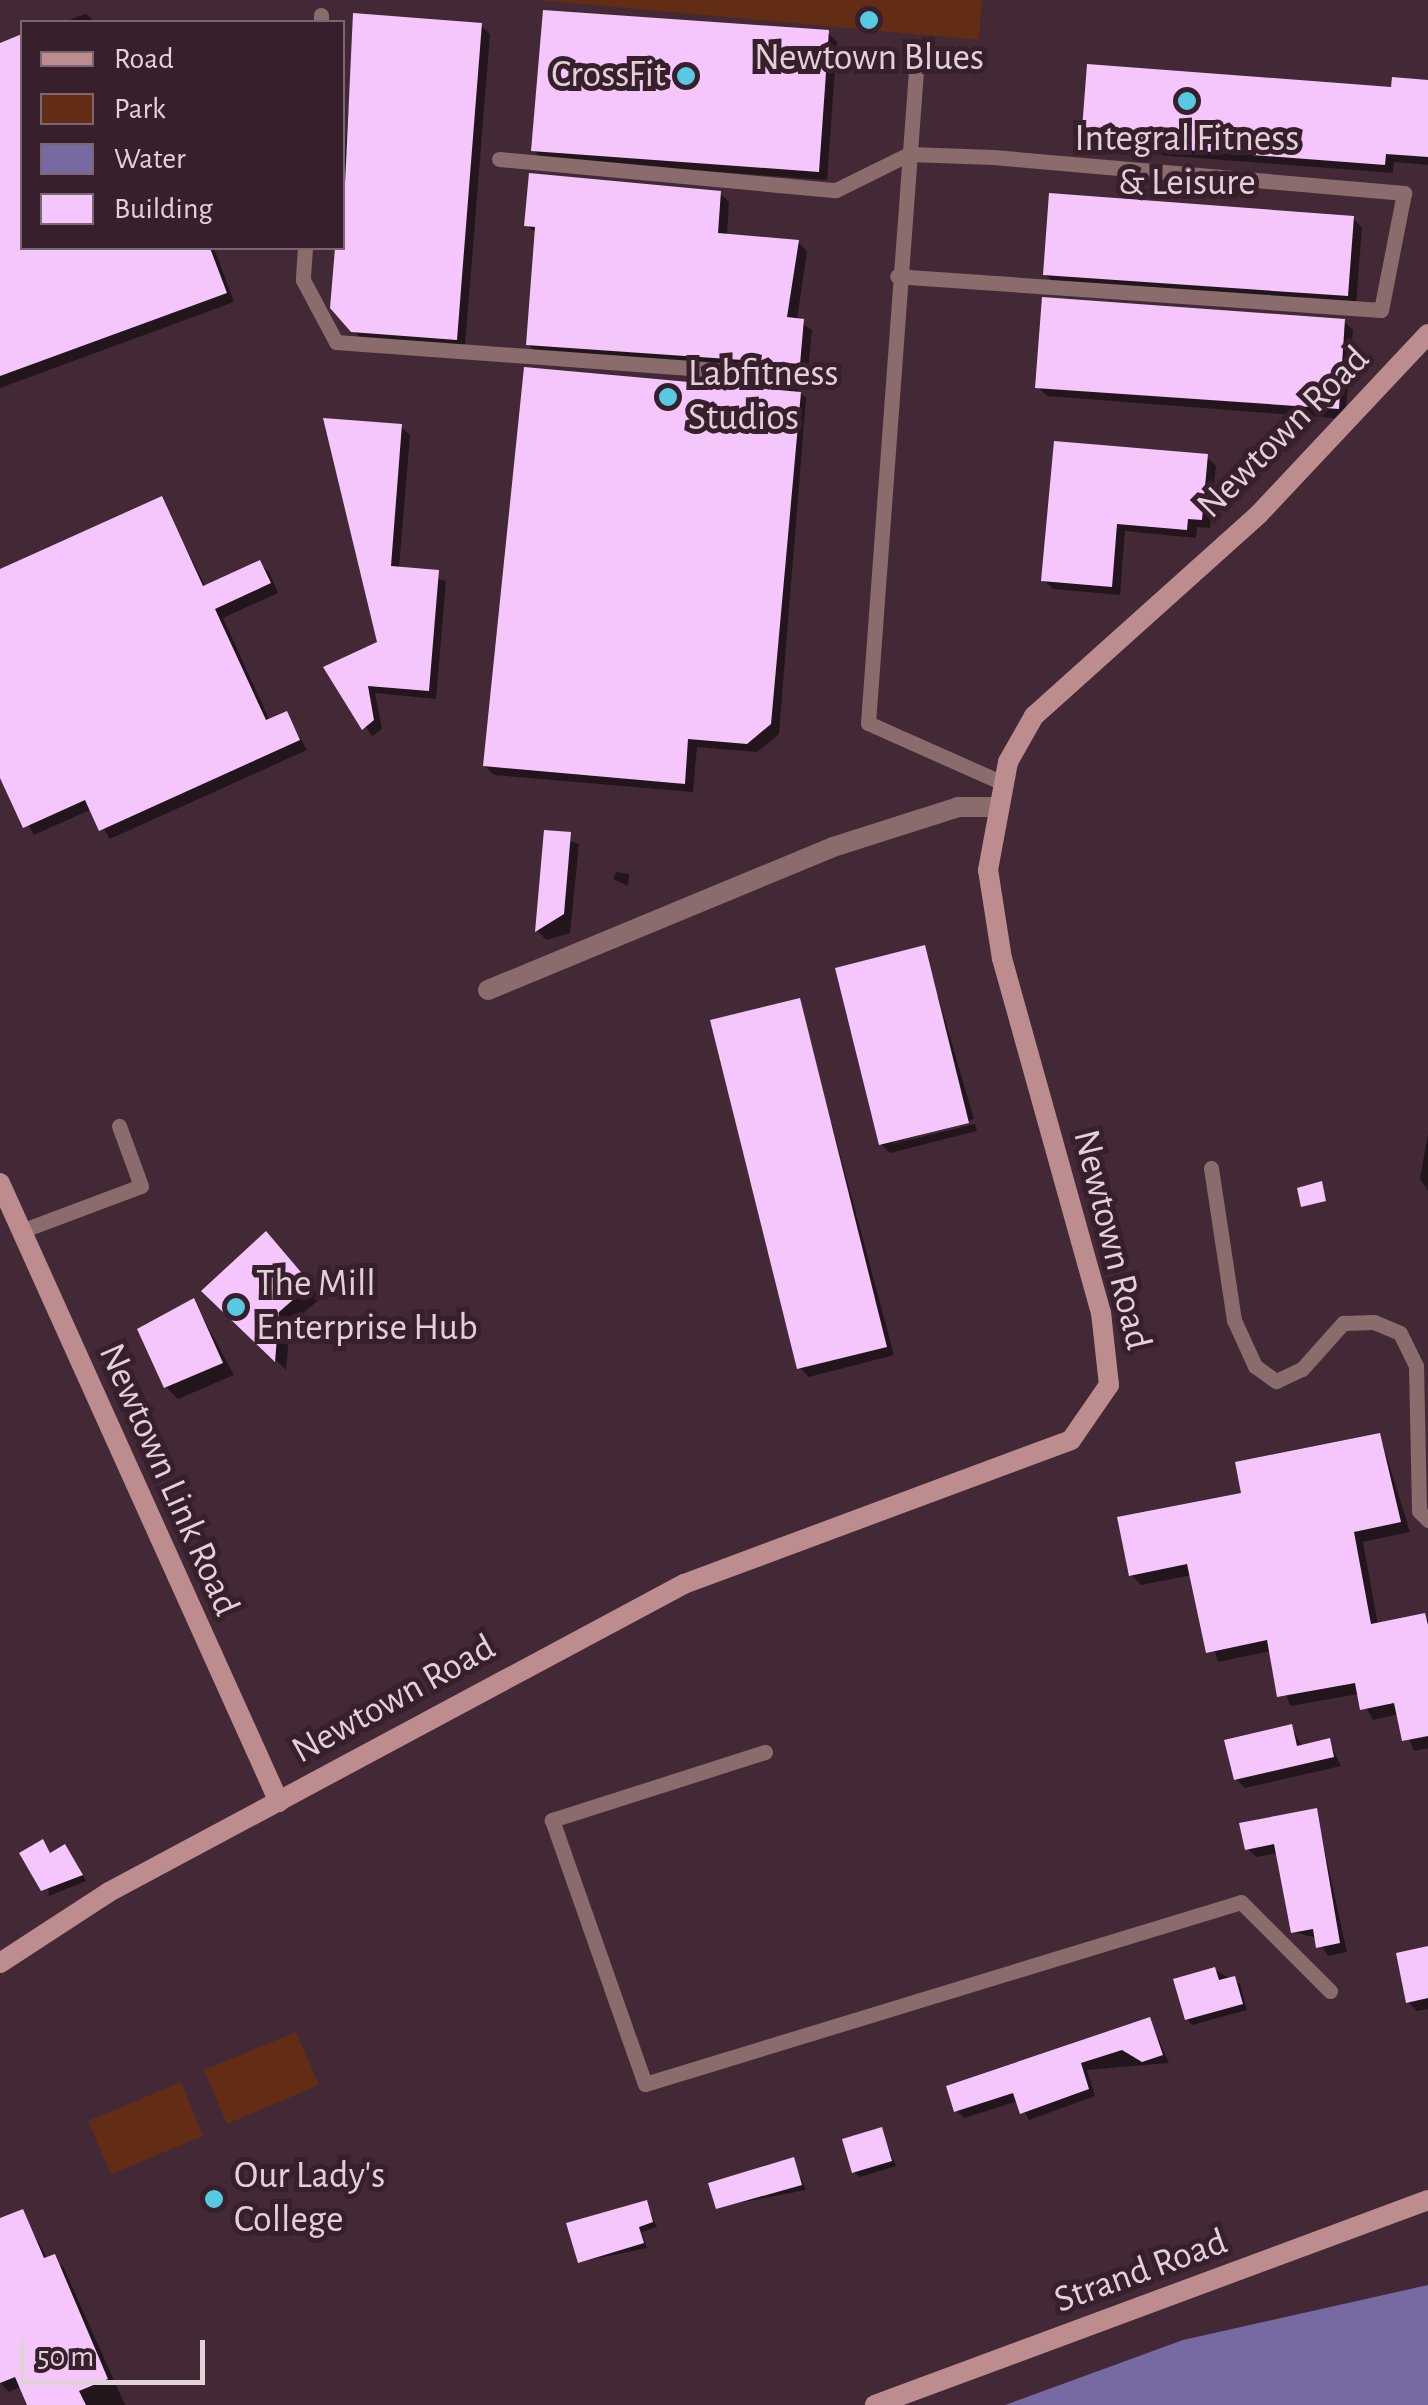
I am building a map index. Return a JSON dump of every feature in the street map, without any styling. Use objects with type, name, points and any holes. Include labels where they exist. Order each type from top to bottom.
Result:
[{"type":"street","name":"Newtown Road","points":[[0,1963],[279,1802],[684,1584],[1070,1440],[1109,1385],[1101,1313],[1002,960],[988,870],[1003,783],[1034,716],[1259,514],[1428,334]]},
{"type":"street","points":[[488,990],[833,847],[958,808],[997,808]]},
{"type":"street","name":"Newtown Link Road","points":[[0,1183],[279,1802]]},
{"type":"street","name":"Strand Road","points":[[875,2405],[1428,2200]]},
{"type":"lane","points":[[917,57],[897,276],[868,723],[1003,783]]},
{"type":"lane","points":[[498,158],[836,190],[909,154],[1404,193],[1381,310],[897,276]]},
{"type":"lane","points":[[305,250],[303,280],[336,342],[817,377]]},
{"type":"lane","points":[[20,1230],[141,1186],[119,1126]]},
{"type":"lane","points":[[1210,1168],[1234,1320],[1255,1366],[1276,1380],[1302,1369],[1343,1323],[1374,1322],[1400,1334],[1416,1366],[1419,1511],[1428,1520]]},
{"type":"lane","points":[[765,1752],[552,1820],[645,2084],[1241,1902],[1330,1992]]},
{"type":"green space","name":"Newtown Blues","points":[[538,0],[982,0],[979,40]]},
{"type":"green space","points":[[296,2032],[319,2085],[227,2124],[204,2070]]},
{"type":"green space","points":[[181,2082],[203,2136],[111,2174],[88,2121]]},
{"type":"water","points":[[1428,2285],[1428,2405],[1005,2405],[1183,2340]]},
{"type":"building","points":[[543,10],[829,30],[819,172],[531,151]]},
{"type":"building","points":[[353,13],[482,23],[457,340],[351,332],[330,308],[335,250],[345,250]]},
{"type":"building","points":[[20,35],[20,250],[211,250],[227,293],[0,376],[0,43]]},
{"type":"building","points":[[1087,64],[1391,87],[1392,77],[1428,80],[1428,157],[1386,154],[1385,165],[1081,142]]},
{"type":"building","points":[[529,173],[721,191],[718,233],[799,240],[787,317],[804,319],[800,364],[526,345],[535,227],[524,226]]},
{"type":"building","points":[[1049,193],[1354,216],[1348,296],[1043,275]]},
{"type":"building","points":[[1042,297],[1345,319],[1339,409],[1035,388]]},
{"type":"building","points":[[524,367],[801,392],[771,724],[747,744],[688,739],[685,784],[483,766]]},
{"type":"building","points":[[323,418],[402,424],[391,566],[439,570],[429,691],[368,686],[374,720],[362,730],[323,667],[377,642]]},
{"type":"building","points":[[1054,441],[1208,454],[1202,520],[1188,519],[1187,530],[1117,524],[1112,587],[1041,581]]},
{"type":"building","points":[[162,496],[203,586],[260,560],[271,583],[215,609],[266,720],[287,711],[300,740],[99,831],[85,800],[23,828],[0,778],[0,569]]},
{"type":"building","points":[[544,830],[571,832],[564,914],[535,932]]},
{"type":"building","points":[[925,945],[969,1123],[879,1145],[835,968]]},
{"type":"building","points":[[800,998],[887,1347],[797,1369],[710,1020]]},
{"type":"building","points":[[1322,1181],[1326,1201],[1301,1207],[1297,1188]]},
{"type":"building","points":[[266,1231],[311,1284],[279,1312],[275,1362],[201,1291]]},
{"type":"building","points":[[194,1298],[223,1363],[164,1388],[137,1329]]},
{"type":"building","points":[[1380,1433],[1401,1522],[1354,1532],[1371,1624],[1425,1613],[1428,1625],[1428,1736],[1402,1741],[1394,1703],[1360,1710],[1355,1683],[1277,1697],[1267,1640],[1206,1653],[1187,1564],[1129,1576],[1117,1517],[1241,1493],[1235,1462]]},
{"type":"building","points":[[1292,1724],[1297,1746],[1330,1738],[1334,1757],[1234,1780],[1224,1740]]},
{"type":"building","points":[[1317,1808],[1340,1943],[1316,1948],[1313,1929],[1291,1933],[1274,1844],[1245,1850],[1239,1823]]},
{"type":"building","points":[[43,1839],[50,1853],[65,1844],[83,1875],[41,1891],[19,1853]]},
{"type":"building","points":[[1428,1946],[1428,1998],[1406,2003],[1396,1953]]},
{"type":"building","points":[[1215,1967],[1219,1980],[1235,1976],[1243,2004],[1185,2020],[1173,1979]]},
{"type":"building","points":[[1150,2017],[1163,2055],[1142,2062],[1122,2050],[1081,2063],[1089,2089],[1020,2114],[1013,2093],[954,2112],[946,2086]]},
{"type":"building","points":[[882,2127],[892,2161],[852,2173],[842,2139]]},
{"type":"building","points":[[794,2157],[802,2185],[716,2209],[708,2183]]},
{"type":"building","points":[[647,2200],[653,2222],[639,2227],[644,2243],[578,2263],[566,2223]]},
{"type":"building","points":[[23,2209],[44,2258],[55,2254],[108,2379],[79,2391],[86,2405],[27,2405],[15,2377],[0,2383],[0,2218]]},
{"type":"place","name":"Newtown Blues","points":[[869,20]]},
{"type":"place","name":"CrossFit","points":[[686,76]]},
{"type":"place","name":"Integral Fitness & Leisure","points":[[1187,101]]},
{"type":"place","name":"Labfitness Studios","points":[[668,397]]},
{"type":"place","name":"The Mill Enterprise Hub","points":[[236,1307]]},
{"type":"place","name":"Our Lady's College","points":[[214,2199]]}]
